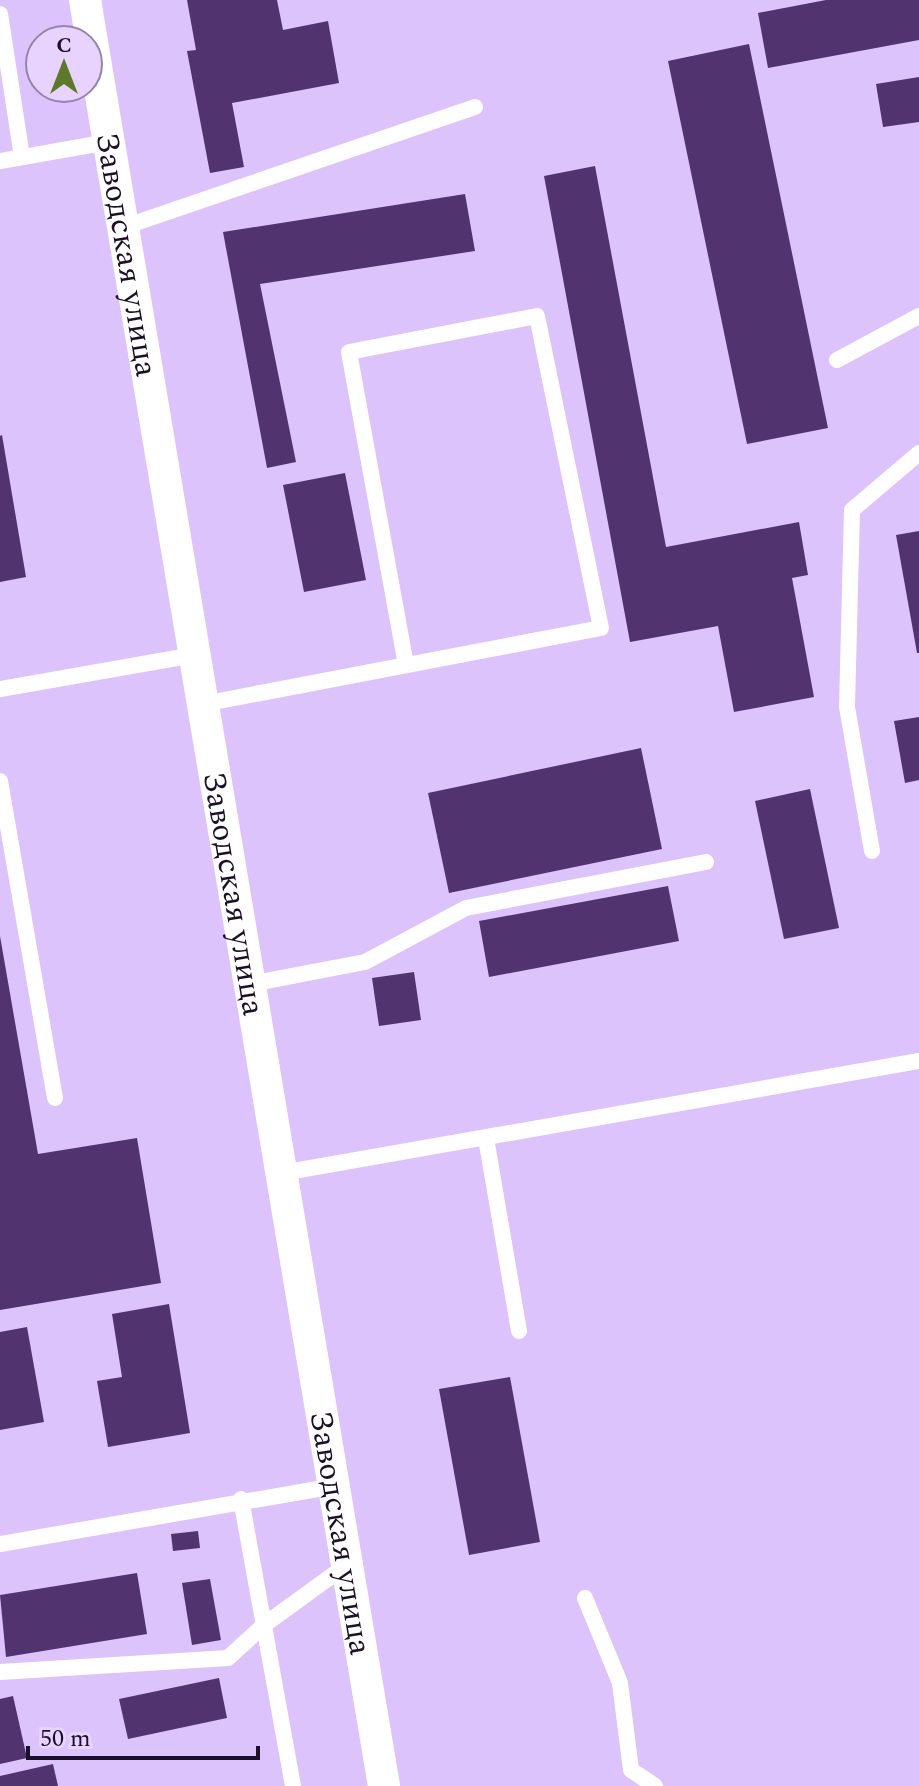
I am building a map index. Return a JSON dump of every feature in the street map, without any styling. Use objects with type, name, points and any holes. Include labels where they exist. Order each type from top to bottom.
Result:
[{"type":"street","name":"Заводская улица","points":[[85,0],[384,1786]]},
{"type":"lane","points":[[0,14],[22,157]]},
{"type":"lane","points":[[121,228],[475,107]]},
{"type":"lane","points":[[0,161],[108,142]]},
{"type":"lane","points":[[203,704],[601,628],[537,316],[349,352],[406,665]]},
{"type":"lane","points":[[837,360],[919,316]]},
{"type":"lane","points":[[872,851],[847,707],[852,510],[919,453]]},
{"type":"lane","points":[[0,689],[194,655]]},
{"type":"lane","points":[[0,781],[55,1098]]},
{"type":"lane","points":[[250,984],[365,962],[466,908],[706,862]]},
{"type":"lane","points":[[282,1173],[919,1061]]},
{"type":"lane","points":[[486,1138],[519,1331]]},
{"type":"lane","points":[[0,1544],[241,1499],[335,1486]]},
{"type":"lane","points":[[241,1499],[293,1786]]},
{"type":"lane","points":[[0,1672],[228,1658],[264,1625],[348,1564]]},
{"type":"lane","points":[[585,1598],[620,1683],[631,1770],[655,1786]]},
{"type":"building","points":[[187,0],[277,0],[283,30],[328,21],[339,83],[232,103],[244,167],[210,173],[187,51],[196,50]]},
{"type":"building","points":[[826,0],[919,0],[919,40],[768,68],[758,13]]},
{"type":"building","points":[[749,44],[828,428],[747,444],[668,61]]},
{"type":"building","points":[[919,77],[919,122],[883,127],[876,84]]},
{"type":"building","points":[[595,166],[666,547],[799,522],[808,575],[792,578],[814,697],[734,712],[718,626],[630,642],[544,176]]},
{"type":"building","points":[[465,194],[475,251],[260,284],[296,462],[267,468],[223,232]]},
{"type":"building","points":[[0,436],[26,577],[0,582]]},
{"type":"building","points":[[345,473],[366,580],[304,592],[283,485]]},
{"type":"building","points":[[919,531],[919,653],[917,653],[896,535]]},
{"type":"building","points":[[919,717],[919,780],[905,783],[894,721]]},
{"type":"building","points":[[641,748],[662,849],[449,893],[428,793]]},
{"type":"building","points":[[810,789],[839,928],[784,939],[755,801]]},
{"type":"building","points":[[668,886],[679,941],[489,977],[479,921]]},
{"type":"building","points":[[0,936],[38,1154],[137,1138],[161,1283],[0,1310]]},
{"type":"building","points":[[414,972],[421,1020],[379,1026],[372,978]]},
{"type":"building","points":[[169,1304],[190,1433],[108,1447],[97,1381],[122,1377],[112,1314]]},
{"type":"building","points":[[27,1327],[44,1422],[0,1430],[0,1332]]},
{"type":"building","points":[[510,1377],[540,1542],[469,1555],[439,1389]]},
{"type":"building","points":[[198,1531],[200,1548],[173,1551],[171,1534]]},
{"type":"building","points":[[137,1573],[147,1634],[6,1657],[0,1595]]},
{"type":"building","points":[[210,1579],[221,1640],[192,1645],[182,1583]]},
{"type":"building","points":[[219,1678],[227,1718],[128,1739],[119,1699]]},
{"type":"building","points":[[13,1696],[27,1758],[0,1764],[0,1699]]},
{"type":"building","points":[[53,1764],[58,1786],[0,1786],[0,1776]]}]
